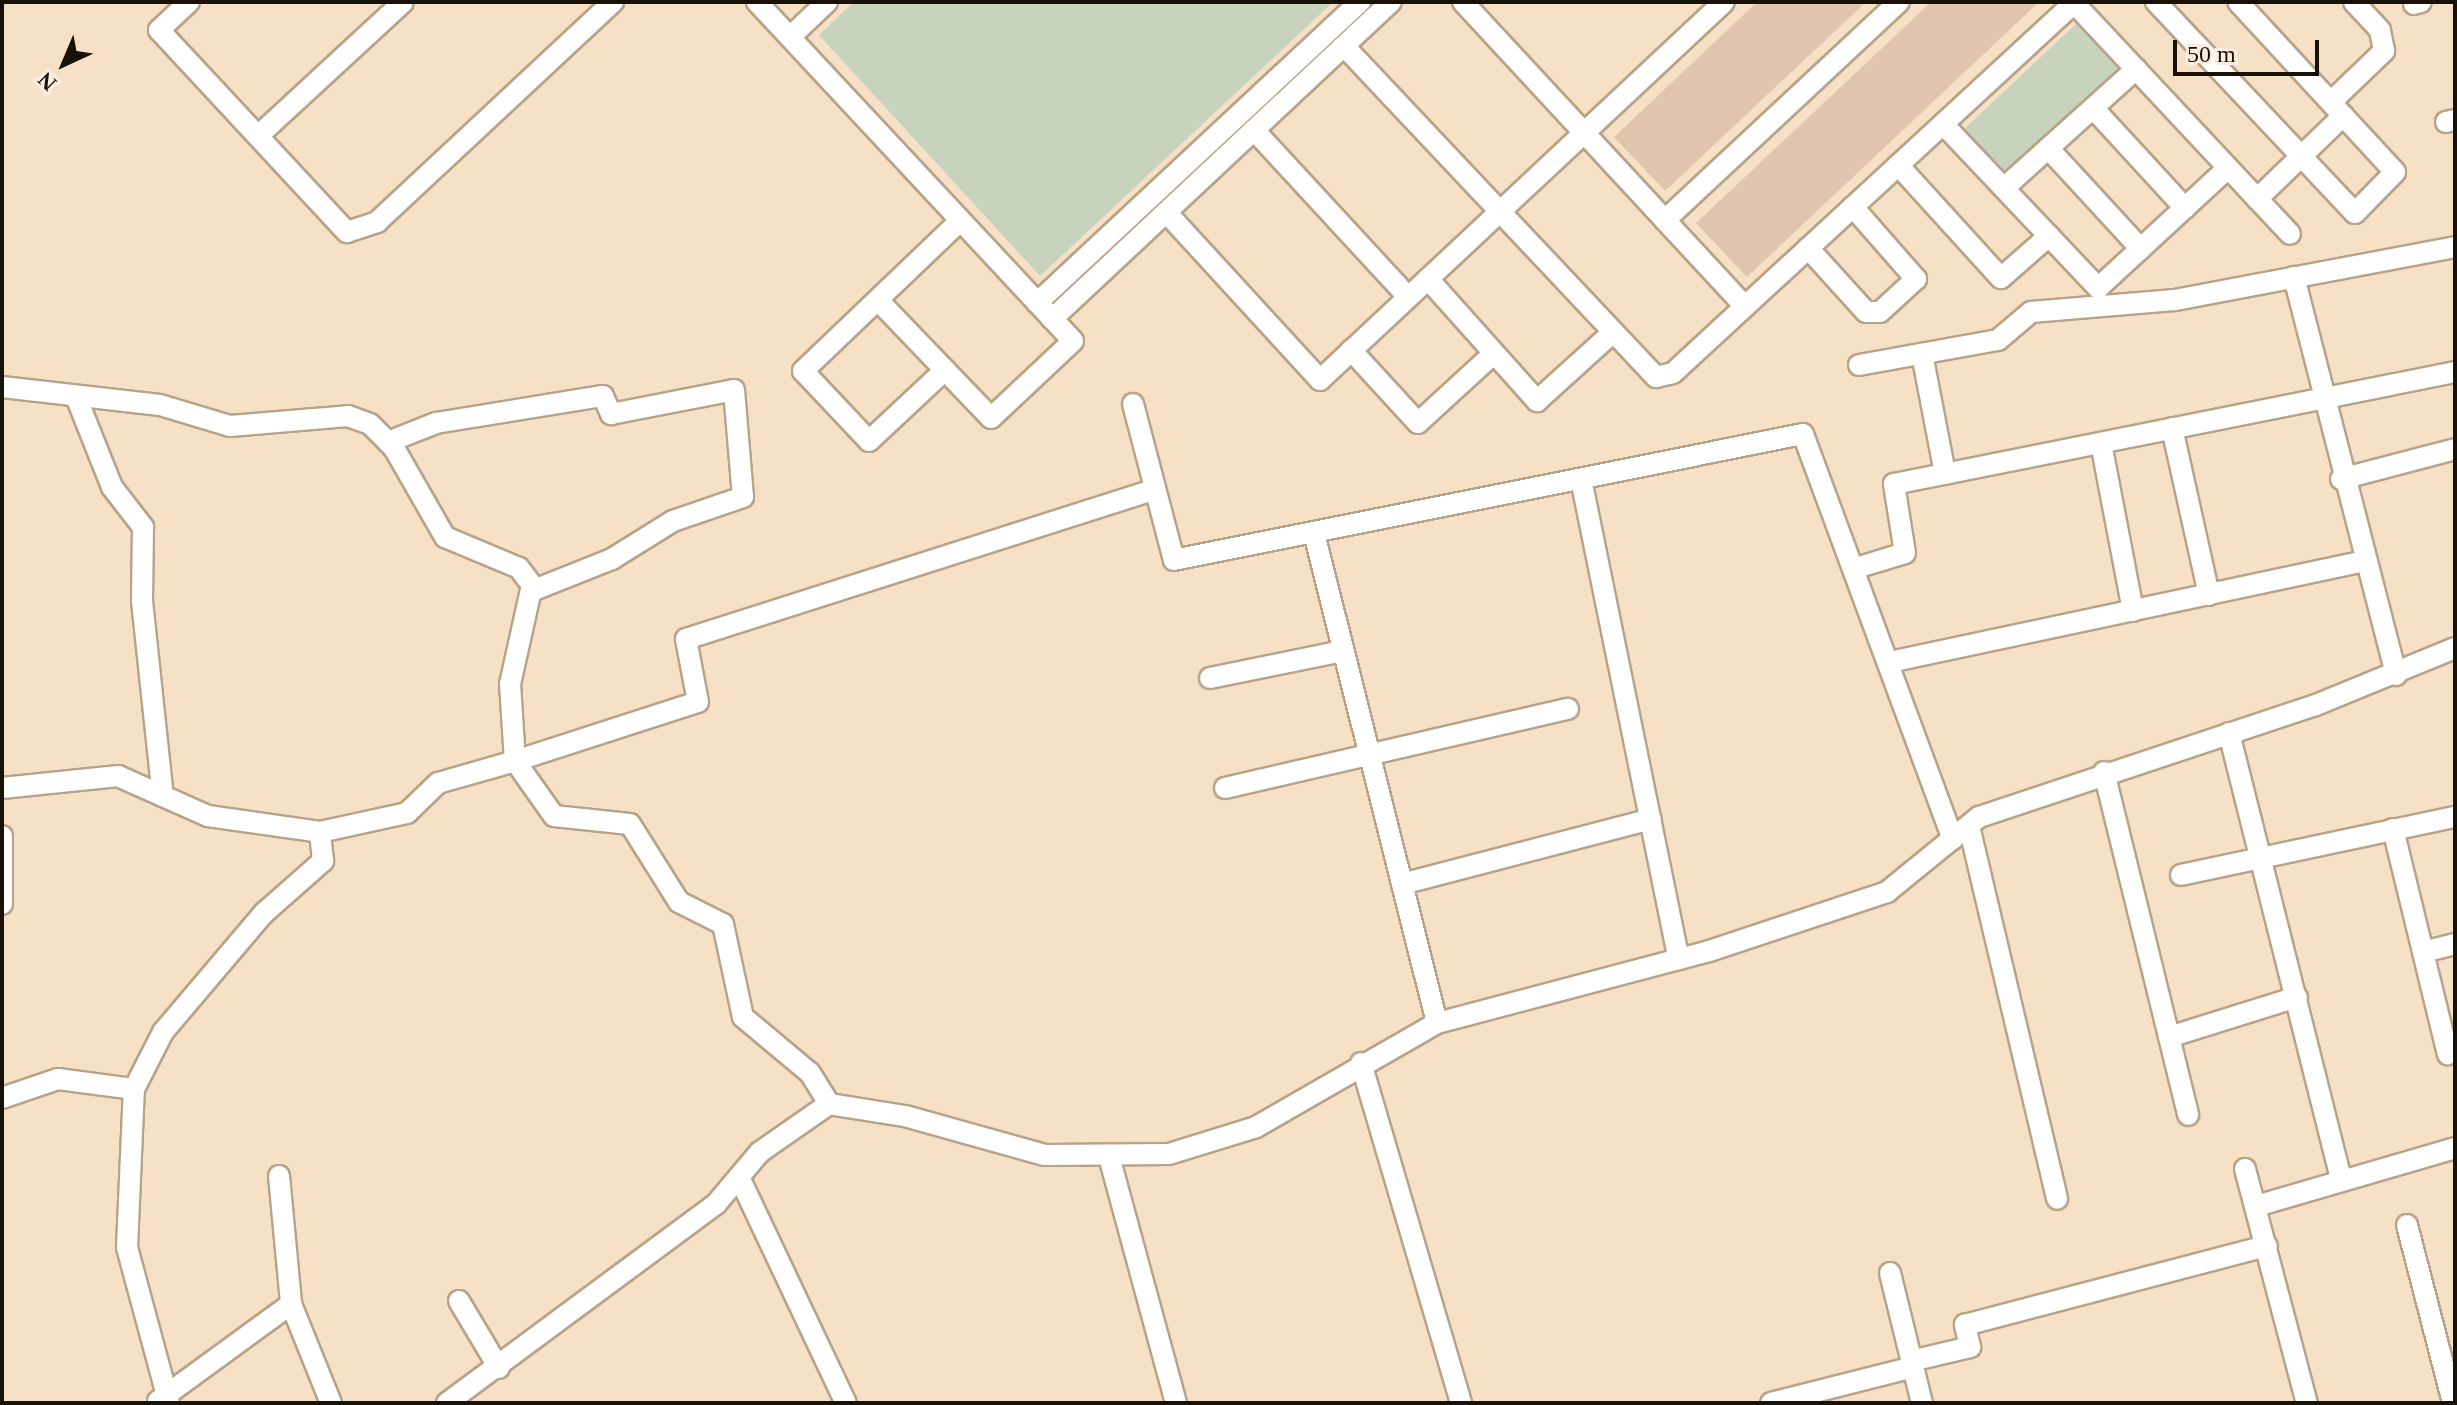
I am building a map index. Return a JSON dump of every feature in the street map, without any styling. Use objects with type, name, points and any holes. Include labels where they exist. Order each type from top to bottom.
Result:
[{"type":"street","points":[[189,2],[159,30],[347,232],[377,222],[613,2]]},
{"type":"street","points":[[258,136],[403,2]]},
{"type":"street","points":[[757,2],[1073,341],[991,418],[878,300]]},
{"type":"street","points":[[790,37],[827,2]]},
{"type":"street","points":[[1037,303],[1360,2]]},
{"type":"street","points":[[1052,319],[1391,2]]},
{"type":"street","points":[[1463,2],[1745,306]]},
{"type":"street","points":[[1166,212],[1320,380],[1724,2]]},
{"type":"street","points":[[1665,220],[1899,2]]},
{"type":"street","points":[[1344,46],[1656,377],[1673,373],[2075,2],[2290,234]]},
{"type":"street","points":[[2156,2],[2355,213],[2395,172],[2238,2]]},
{"type":"street","points":[[2257,199],[2301,156],[2384,51],[2380,30],[2354,2]]},
{"type":"street","points":[[2004,188],[2136,69]]},
{"type":"street","points":[[2093,108],[2185,208]]},
{"type":"street","points":[[1943,124],[2098,288],[2228,168]]},
{"type":"street","points":[[1254,130],[1408,297]]},
{"type":"street","points":[[2048,148],[2141,249]]},
{"type":"street","points":[[1898,165],[2001,278],[2049,236]]},
{"type":"street","points":[[1808,248],[1866,312],[1880,312],[1916,279],[1853,207]]},
{"type":"street","points":[[945,370],[869,441],[803,371],[960,221]]},
{"type":"street","points":[[1859,365],[1998,340],[2031,312],[2175,300],[2455,247]]},
{"type":"street","points":[[2294,277],[2341,479],[2396,675]]},
{"type":"street","points":[[1428,279],[1537,401],[1613,332]]},
{"type":"street","points":[[1351,350],[1418,423],[1494,353]]},
{"type":"street","points":[[1922,354],[1945,474]]},
{"type":"street","points":[[1856,568],[1905,553],[1894,484],[2455,372]]},
{"type":"street","points":[[2,387],[77,399],[160,405],[230,426],[348,416],[370,424],[388,442],[445,537],[519,568],[534,590],[510,684],[515,761],[554,816],[630,824],[679,902],[723,924],[743,1017],[810,1073],[829,1104]]},
{"type":"street","points":[[388,442],[436,423],[603,396],[611,414],[734,390],[743,497],[673,521],[612,559],[534,590]]},
{"type":"street","points":[[77,399],[112,487],[143,527],[142,601],[163,796]]},
{"type":"street","points":[[1133,404],[1153,490],[1174,560],[1803,434],[1856,568],[1953,839]]},
{"type":"street","points":[[2172,428],[2209,595]]},
{"type":"street","points":[[2101,443],[2133,611]]},
{"type":"street","points":[[2341,479],[2455,449]]},
{"type":"street","points":[[1581,479],[1679,959]]},
{"type":"street","points":[[2,788],[118,776],[208,816],[320,832],[407,813],[438,783],[698,702],[686,639],[1153,490]]},
{"type":"street","points":[[1314,533],[1437,1023]]},
{"type":"street","points":[[1890,662],[2364,561]]},
{"type":"street","points":[[447,1403],[499,1368],[716,1204],[760,1152],[829,1104],[905,1116],[1045,1155],[1110,1160],[1169,1154],[1256,1127],[1361,1063],[1437,1023],[1679,959],[1887,892],[1969,826],[2104,772],[2396,675],[2455,648]]},
{"type":"street","points":[[1210,678],[1343,651]]},
{"type":"street","points":[[1225,788],[1568,709]]},
{"type":"street","points":[[2229,733],[2264,856],[2341,1180]]},
{"type":"street","points":[[2104,772],[2188,1115]]},
{"type":"street","points":[[2181,875],[2455,817]]},
{"type":"street","points":[[1402,884],[1651,819]]},
{"type":"street","points":[[1969,826],[2057,1199]]},
{"type":"street","points":[[2393,829],[2448,1054]]},
{"type":"street","points":[[291,1304],[164,1401],[127,1247],[134,1089],[163,1032],[264,913],[323,861],[320,832]]},
{"type":"street","points":[[2,836],[2,904]]},
{"type":"street","points":[[2423,952],[2455,944]]},
{"type":"street","points":[[2169,1037],[2297,997]]},
{"type":"street","points":[[1361,1063],[1461,1403]]},
{"type":"street","points":[[2,1098],[58,1079],[134,1089]]},
{"type":"street","points":[[2256,1206],[2455,1148]]},
{"type":"street","points":[[1110,1160],[1176,1403]]},
{"type":"street","points":[[2245,1169],[2307,1403]]},
{"type":"street","points":[[279,1176],[291,1304],[331,1403]]},
{"type":"street","points":[[739,1177],[846,1403]]},
{"type":"street","points":[[2407,1225],[2453,1403]]},
{"type":"street","points":[[1771,1403],[1970,1347],[1965,1325],[2267,1246]]},
{"type":"street","points":[[1890,1273],[1922,1403]]},
{"type":"street","points":[[459,1301],[499,1368]]},
{"type":"green space","points":[[854,2],[1333,2],[1040,276],[819,35]]},
{"type":"green space","points":[[2076,24],[2120,71],[2006,178],[1962,131]]},
{"type":"building","points":[[1757,2],[1866,2],[1665,191],[1614,137]]},
{"type":"building","points":[[1931,2],[2039,2],[1747,277],[1696,223]]}]
